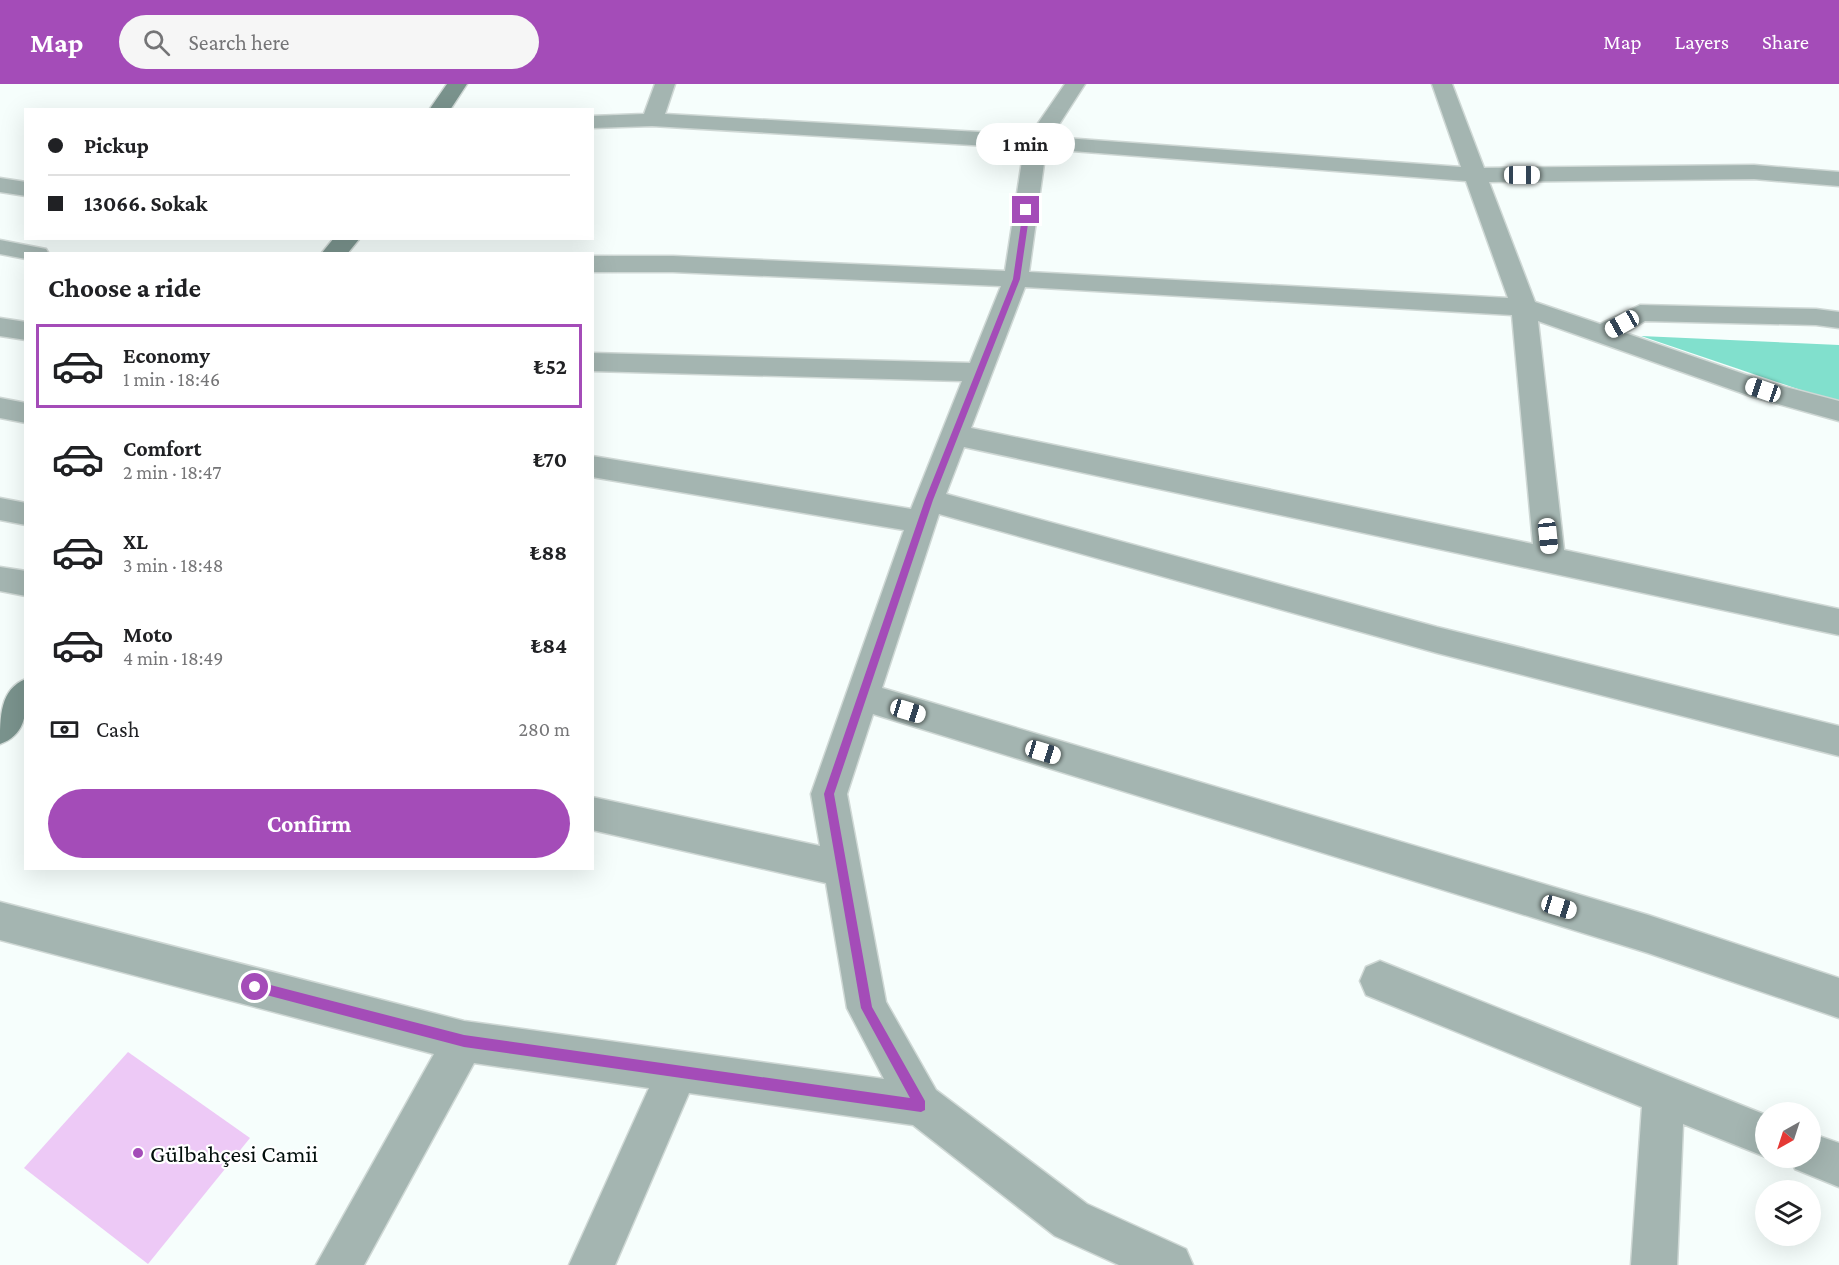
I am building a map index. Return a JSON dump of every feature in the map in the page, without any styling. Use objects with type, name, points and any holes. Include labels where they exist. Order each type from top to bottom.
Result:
[{"type":"main road","points":[[440,108],[457,84]]},
{"type":"main road","points":[[0,729],[24,696]]},
{"type":"street","points":[[652,120],[665,84]]},
{"type":"street","points":[[1075,84],[1036,142],[1016,279],[926,511],[829,794],[867,1008],[921,1105],[1071,1220],[1170,1265]]},
{"type":"street","points":[[1442,84],[1524,307],[1551,559]]},
{"type":"street","points":[[594,122],[652,120],[1036,142],[1475,175],[1754,172],[1839,179]]},
{"type":"street","points":[[0,185],[24,189]]},
{"type":"street","points":[[0,247],[26,252]]},
{"type":"street","points":[[594,264],[673,264],[1016,279],[1524,307],[1763,390],[1839,411]]},
{"type":"street","points":[[1603,334],[1640,313],[1816,317],[1839,320]]},
{"type":"street","points":[[0,327],[24,331]]},
{"type":"street","points":[[594,362],[979,372]]},
{"type":"street","points":[[0,408],[24,413]]},
{"type":"street","points":[[955,435],[1551,559],[1839,622]]},
{"type":"street","points":[[594,466],[926,511],[1839,741]]},
{"type":"street","points":[[0,509],[24,514]]},
{"type":"street","points":[[0,579],[24,584]]},
{"type":"street","points":[[863,698],[1648,934],[1839,998]]},
{"type":"street","points":[[594,813],[843,869]]},
{"type":"street","points":[[0,921],[464,1041],[921,1105]]},
{"type":"street","points":[[1380,981],[1755,1132]]},
{"type":"street","points":[[339,1265],[464,1041]]},
{"type":"street","points":[[592,1265],[678,1071]]},
{"type":"street","points":[[1654,1265],[1664,1095]]},
{"type":"street","points":[[1821,1159],[1839,1166]]},
{"type":"green space","points":[[1641,336],[1839,345],[1839,403]]},
{"type":"building","name":"Gülbahçesi Camii","points":[[128,1052],[250,1138],[148,1264],[24,1168]]},
{"type":"place","name":"Gülbahçesi Camii","points":[[138,1153]]},
{"type":"route","points":[[255,987],[464,1041],[921,1105],[867,1008],[829,794],[916,544],[929,500],[1016,279],[1026,210]]}]
